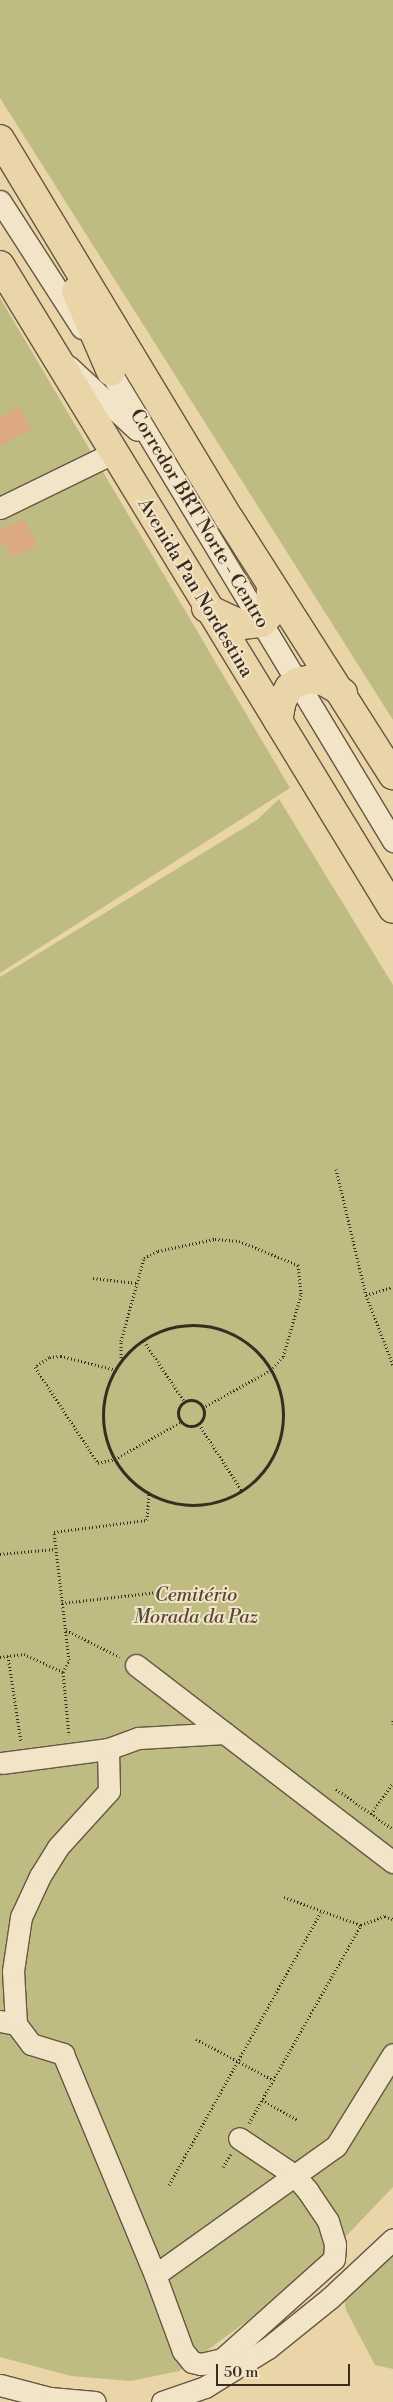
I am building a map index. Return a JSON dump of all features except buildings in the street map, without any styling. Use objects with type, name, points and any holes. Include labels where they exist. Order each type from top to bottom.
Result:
[{"type":"highway","points":[[0,139],[271,586],[343,693],[393,775]]},
{"type":"highway","points":[[44,211],[111,372]]},
{"type":"highway","name":"Avenida Pan Nordestina","points":[[0,265],[206,608],[278,721],[393,909]]},
{"type":"highway","points":[[206,608],[242,625],[262,623],[270,614],[271,586]]},
{"type":"highway","points":[[278,721],[283,699],[289,688],[297,682],[311,679],[325,682],[343,693]]},
{"type":"street","name":"Corredor BRT Norte - Centro","points":[[0,201],[111,372],[393,841]]},
{"type":"street","points":[[55,354],[154,446]]},
{"type":"street","points":[[0,508],[113,453]]},
{"type":"street","points":[[136,1665],[393,1862]]},
{"type":"street","points":[[2,1763],[108,1749],[139,1738],[225,1733]]},
{"type":"street","points":[[108,1749],[109,1791],[58,1847],[21,1918],[8,2023],[31,2044],[62,2054],[155,2275],[183,2351],[192,2362],[201,2364],[222,2359],[334,2259],[335,2244],[322,2209],[294,2174],[240,2138]]},
{"type":"street","points":[[155,2275],[294,2174],[336,2146],[393,2054]]},
{"type":"street","points":[[158,2402],[205,2387],[230,2373],[330,2298],[393,2239]]},
{"type":"street","points":[[312,2280],[330,2298]]},
{"type":"street","points":[[0,2385],[50,2398],[95,2402]]},
{"type":"path","points":[[336,1169],[366,1295],[393,1365]]},
{"type":"path","points":[[121,1362],[121,1341],[144,1258],[158,1251],[215,1239],[239,1241],[298,1265],[300,1295],[283,1357],[271,1370],[204,1407]]},
{"type":"path","points":[[94,1278],[137,1283]]},
{"type":"path","points":[[366,1295],[393,1287]]},
{"type":"path","points":[[178,1327],[214,1328],[247,1343],[271,1370],[282,1402],[281,1436],[267,1467],[242,1490],[220,1501],[196,1505],[172,1502],[149,1493],[130,1478],[115,1459],[107,1440],[104,1410],[116,1370],[121,1362],[144,1340],[178,1327]]},
{"type":"path","points":[[144,1340],[184,1401]]},
{"type":"path","points":[[116,1370],[61,1356],[49,1357],[35,1368],[98,1463],[115,1459],[181,1422],[193,1426],[199,1424],[205,1413],[204,1407],[192,1399],[184,1401]]},
{"type":"path","points":[[181,1422],[178,1414],[184,1401]]},
{"type":"path","points":[[199,1424],[242,1490]]},
{"type":"path","points":[[70,1738],[63,1672],[69,1660],[54,1532],[147,1520],[149,1493]]},
{"type":"path","points":[[0,1554],[56,1548]]},
{"type":"path","points":[[62,1603],[158,1592]]},
{"type":"path","points":[[65,1630],[136,1665]]},
{"type":"path","points":[[0,1657],[24,1654],[63,1672]]},
{"type":"path","points":[[8,1656],[21,1745]]},
{"type":"path","points":[[371,1814],[393,1783]]},
{"type":"path","points":[[336,1789],[393,1829]]},
{"type":"path","points":[[284,1897],[361,1926]]},
{"type":"path","points":[[169,2185],[321,1912]]},
{"type":"path","points":[[223,2168],[361,1926],[385,1916],[393,1919]]},
{"type":"path","points":[[196,2039],[273,2080]]},
{"type":"path","points":[[262,2100],[298,2120]]},
{"type":"green space","points":[[0,0],[393,0],[393,720],[0,98]]},
{"type":"green space","points":[[0,298],[290,788],[0,973]]},
{"type":"green space","name":"Cemitério Morada da Paz","points":[[279,799],[393,985],[393,2187],[306,2278],[179,2371],[131,2381],[71,2376],[0,2357],[0,977],[257,820]]},
{"type":"green space","points":[[393,2253],[393,2369],[375,2365],[346,2310],[344,2299]]}]
